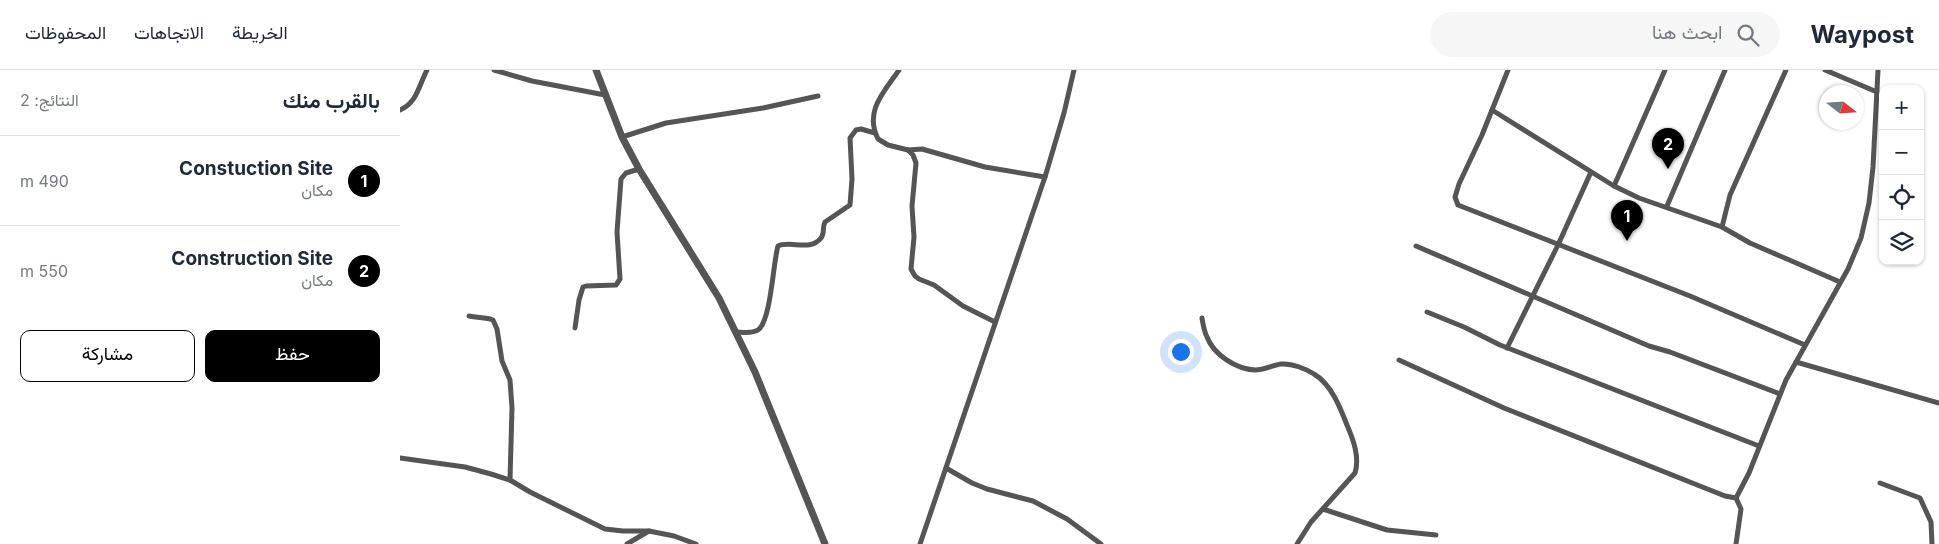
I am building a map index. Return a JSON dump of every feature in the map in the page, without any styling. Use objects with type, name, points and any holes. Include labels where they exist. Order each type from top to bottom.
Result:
[{"type":"street","points":[[400,110],[410,105],[414,100],[427,70]]},
{"type":"street","points":[[494,70],[532,81],[605,96]]},
{"type":"street","points":[[596,70],[622,137],[638,169],[719,298],[754,372],[825,544]]},
{"type":"street","points":[[899,70],[874,111],[872,119],[878,139],[908,150],[922,149],[984,167],[1044,177]]},
{"type":"street","points":[[920,544],[1044,177],[1064,113],[1074,70]]},
{"type":"street","points":[[1508,70],[1459,184],[1455,197],[1458,205],[1690,296],[1805,345]]},
{"type":"street","points":[[1614,186],[1665,70]]},
{"type":"street","points":[[1667,206],[1726,70]]},
{"type":"street","points":[[1722,227],[1730,195],[1786,70]]},
{"type":"street","points":[[1825,70],[1877,92]]},
{"type":"street","points":[[1736,498],[1750,473],[1780,394],[1848,269],[1861,238],[1869,203],[1873,167],[1878,70]]},
{"type":"street","points":[[622,137],[666,123],[763,108],[818,96]]},
{"type":"street","points":[[1492,110],[1614,186],[1639,198],[1667,206],[1722,227],[1750,243],[1840,282]]},
{"type":"street","points":[[735,332],[753,332],[760,329],[764,324],[778,246],[787,244],[801,246],[816,243],[822,236],[825,222],[850,205],[852,146],[850,138],[856,130],[861,129],[875,133]]},
{"type":"street","points":[[908,150],[913,155],[916,163],[912,206],[914,237],[911,269],[919,279],[934,285],[963,306],[995,322]]},
{"type":"street","points":[[575,328],[579,300],[583,288],[586,286],[616,285],[620,279],[617,232],[621,179],[626,173],[638,169]]},
{"type":"street","points":[[1507,348],[1531,296],[1558,245],[1591,172]]},
{"type":"street","points":[[1416,246],[1649,346],[1670,352],[1780,394]]},
{"type":"street","points":[[1427,312],[1464,326],[1507,348],[1759,446]]},
{"type":"street","points":[[469,316],[493,320],[497,329],[502,361],[510,380],[512,408],[510,480]]},
{"type":"street","points":[[1202,318],[1206,336],[1212,346],[1228,361],[1238,366],[1256,370],[1282,364],[1301,368],[1315,374],[1331,392],[1352,436],[1357,469],[1352,478],[1311,522],[1297,544]]},
{"type":"street","points":[[1399,360],[1504,408],[1724,496],[1736,498]]},
{"type":"street","points":[[1796,362],[1939,403]]},
{"type":"street","points":[[400,458],[465,467],[510,480],[530,492],[606,529],[649,531],[674,536],[696,544]]},
{"type":"street","points":[[946,468],[987,489],[1033,501],[1067,519],[1101,544]]},
{"type":"street","points":[[1880,483],[1920,498],[1931,522],[1932,544]]},
{"type":"street","points":[[1736,498],[1741,509],[1736,544]]},
{"type":"street","points":[[1323,509],[1386,530],[1436,534]]},
{"type":"street","points":[[627,544],[649,531]]},
{"type":"place","name":"Construction Site","points":[[1668,169]]},
{"type":"place","name":"Constuction Site","points":[[1627,241]]}]
